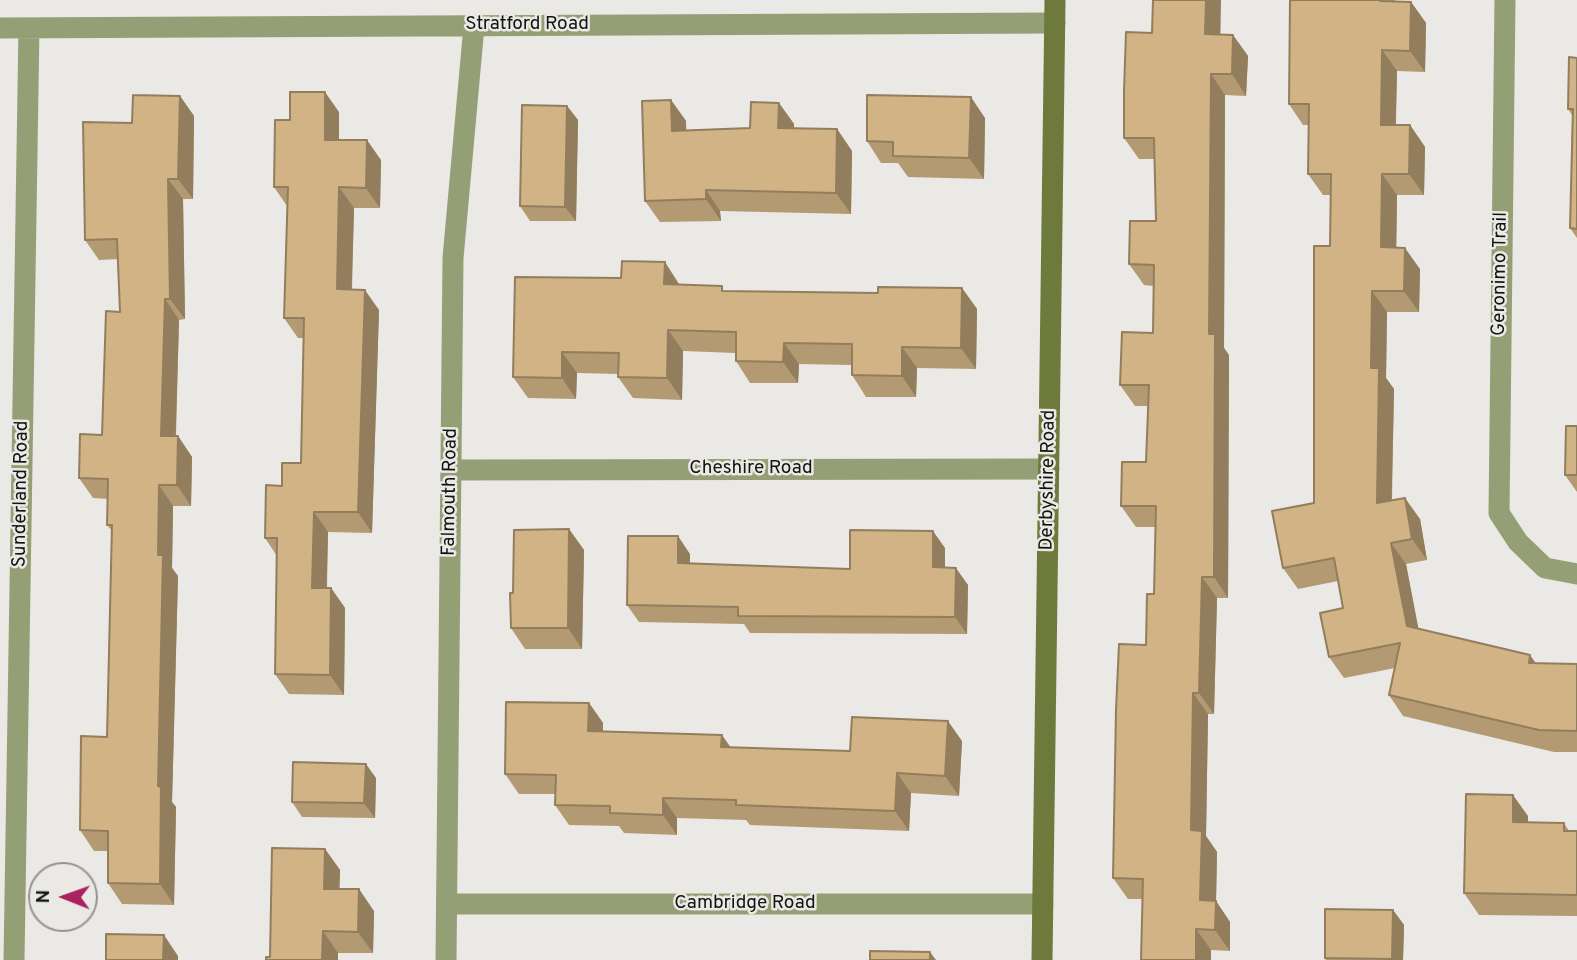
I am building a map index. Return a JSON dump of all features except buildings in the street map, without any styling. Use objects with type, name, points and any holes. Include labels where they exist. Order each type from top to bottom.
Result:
[{"type":"street","name":"Derbyshire Road","points":[[1042,960],[1055,0]]},
{"type":"street","name":"Geronimo Trail","points":[[1505,0],[1499,513],[1518,542],[1545,568],[1577,573]]},
{"type":"street","name":"Stratford Road","points":[[0,28],[1055,23]]},
{"type":"street","name":"Falmouth Road","points":[[446,960],[453,258],[474,26]]},
{"type":"street","name":"Sunderland Road","points":[[14,960],[29,28]]},
{"type":"street","name":"Cheshire Road","points":[[452,470],[1049,469]]},
{"type":"street","name":"Cambridge Road","points":[[447,904],[1043,904]]}]
